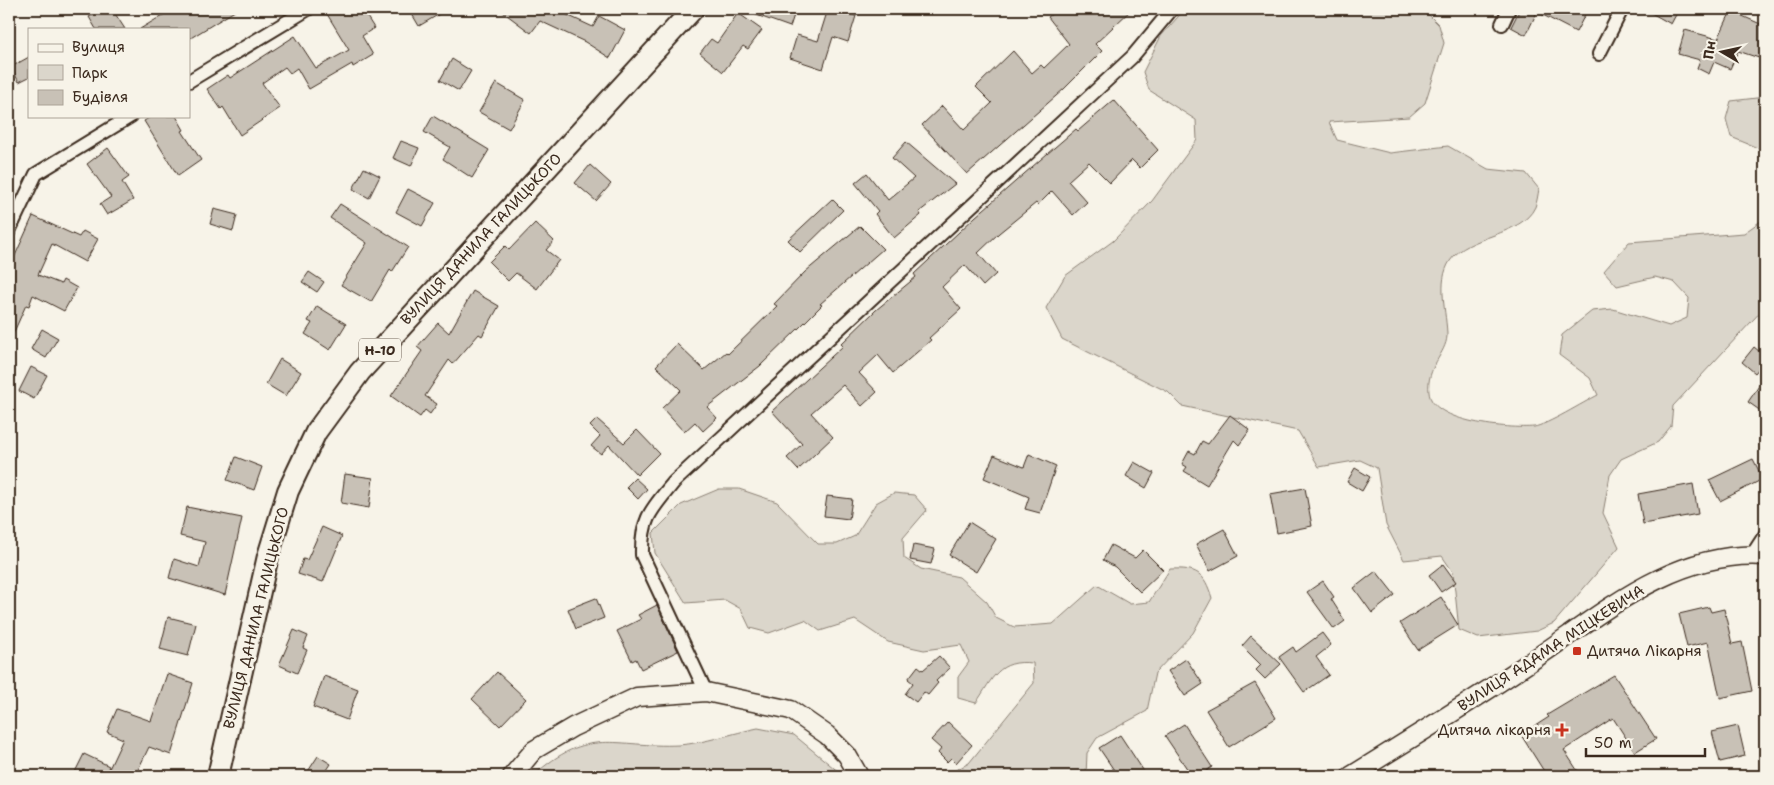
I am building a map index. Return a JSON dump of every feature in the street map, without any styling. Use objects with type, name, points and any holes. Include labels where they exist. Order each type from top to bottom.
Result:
[{"type":"main road","name":"ВУЛИЦЯ ДАНИЛА ГАЛИЦЬКОГО","points":[[218,776],[268,556],[288,490],[316,432],[360,372],[693,9]]},
{"type":"street","points":[[190,80],[308,9]]},
{"type":"street","points":[[706,692],[642,555],[642,536],[648,513],[674,482],[1132,57],[1172,9]]},
{"type":"street","points":[[1502,24],[1509,9]]},
{"type":"street","points":[[1599,54],[1622,9]]},
{"type":"street","points":[[9,231],[36,174],[128,118]]},
{"type":"street","points":[[1759,556],[1765,535]]},
{"type":"street","name":"ВУЛИЦЯ АДАМА МІЦКЕВИЧА","points":[[1351,776],[1518,670],[1634,591],[1683,568],[1759,556]]},
{"type":"street","points":[[512,776],[534,750],[573,727],[637,698],[706,692],[791,710],[827,735],[847,756],[858,776]]},
{"type":"green space","points":[[1185,9],[1423,9],[1439,25],[1444,43],[1425,103],[1409,117],[1329,122],[1337,140],[1390,153],[1448,146],[1488,169],[1526,173],[1539,189],[1535,207],[1528,217],[1507,230],[1469,245],[1458,252],[1446,269],[1443,298],[1447,336],[1446,343],[1430,375],[1429,392],[1433,402],[1443,411],[1457,417],[1491,425],[1534,427],[1556,418],[1598,395],[1590,378],[1559,355],[1562,335],[1592,311],[1613,309],[1669,326],[1687,318],[1689,298],[1674,282],[1655,277],[1617,286],[1604,271],[1629,242],[1744,233],[1765,218],[1765,307],[1673,406],[1671,426],[1658,442],[1621,459],[1610,475],[1603,513],[1619,547],[1554,623],[1537,631],[1478,638],[1459,630],[1453,572],[1442,556],[1404,560],[1386,525],[1377,468],[1360,460],[1319,467],[1298,431],[1182,406],[1168,392],[1062,339],[1046,308],[1065,276],[1113,241],[1152,201],[1197,140],[1196,120],[1149,90],[1143,72],[1161,36]]},
{"type":"green space","points":[[1765,97],[1765,151],[1731,137],[1726,119],[1731,101]]},
{"type":"green space","points":[[719,489],[739,489],[777,502],[818,544],[837,544],[855,536],[876,503],[894,493],[914,495],[927,510],[903,538],[904,558],[921,569],[959,577],[987,602],[996,618],[1014,627],[1053,624],[1097,585],[1130,604],[1149,602],[1170,569],[1187,569],[1198,573],[1206,582],[1212,598],[1193,633],[1155,673],[1147,711],[1097,738],[1087,753],[1086,776],[945,776],[969,763],[1034,683],[1033,663],[1012,664],[1004,667],[992,678],[976,703],[958,698],[958,677],[969,662],[961,645],[924,650],[888,642],[855,620],[820,631],[805,620],[769,633],[750,628],[741,609],[725,600],[686,603],[655,553],[653,533],[681,505]]},
{"type":"green space","points":[[758,728],[794,735],[840,773],[841,776],[533,776],[553,760],[570,750],[587,745],[603,742],[679,745]]},
{"type":"building","points":[[101,9],[112,9],[124,28],[95,28],[89,17]]},
{"type":"building","points":[[173,9],[238,9],[190,38],[190,28],[142,28]]},
{"type":"building","points":[[336,9],[362,9],[374,28],[362,36],[373,55],[353,67],[352,64],[309,89],[297,68],[290,73],[285,67],[262,83],[280,108],[240,135],[223,107],[221,109],[207,89],[228,75],[230,78],[295,36],[316,68],[349,50],[327,14]]},
{"type":"building","points":[[409,9],[448,9],[419,26]]},
{"type":"building","points":[[499,9],[554,9],[593,27],[599,16],[625,30],[610,58],[585,42],[540,21],[531,33]]},
{"type":"building","points":[[745,9],[796,9],[790,27],[745,11]]},
{"type":"building","points":[[828,9],[856,16],[848,42],[833,37],[823,69],[790,58],[797,35],[818,41]]},
{"type":"building","points":[[1058,9],[1132,9],[1095,44],[1102,51],[1064,89],[967,174],[922,125],[942,106],[964,130],[992,103],[976,87],[1013,51],[1032,73],[1041,65],[1044,68],[1069,44],[1048,17]]},
{"type":"building","points":[[1520,9],[1588,9],[1576,32],[1537,12],[1526,35],[1511,27]]},
{"type":"building","points":[[1644,9],[1679,9],[1671,24]]},
{"type":"building","points":[[1731,11],[1765,26],[1765,60],[1738,51],[1730,69],[1714,62],[1709,74],[1697,68],[1700,60],[1678,54],[1685,30],[1718,39]]},
{"type":"building","points":[[738,13],[762,30],[748,49],[743,46],[723,72],[700,53],[711,39],[717,43]]},
{"type":"building","points":[[28,58],[28,78],[19,82],[11,67]]},
{"type":"building","points":[[452,59],[471,71],[459,91],[440,80]]},
{"type":"building","points":[[496,83],[525,100],[509,129],[479,112]]},
{"type":"building","points":[[1114,100],[1158,150],[1140,168],[1132,160],[1110,183],[1089,162],[1068,181],[1087,202],[1073,215],[1052,191],[1038,205],[1036,203],[999,233],[978,253],[996,274],[983,286],[965,265],[942,287],[961,309],[929,338],[931,340],[893,373],[878,355],[859,373],[877,392],[862,406],[843,385],[811,413],[833,437],[798,470],[787,458],[802,444],[772,411],[843,346],[841,344],[876,310],[916,277],[914,274],[975,217],[1076,129],[1078,131]]},
{"type":"building","points":[[433,116],[489,150],[472,178],[443,159],[450,147],[424,132]]},
{"type":"building","points":[[149,118],[177,118],[184,130],[182,131],[201,160],[178,176],[144,121]]},
{"type":"building","points":[[401,141],[419,148],[411,166],[393,158]]},
{"type":"building","points":[[906,142],[955,184],[919,212],[921,215],[894,238],[875,214],[878,211],[855,183],[867,173],[888,200],[914,178],[892,158]]},
{"type":"building","points":[[108,148],[129,177],[122,182],[133,200],[107,215],[100,204],[111,197],[87,164]]},
{"type":"building","points":[[590,165],[611,184],[596,201],[575,183]]},
{"type":"building","points":[[364,168],[380,176],[369,198],[353,189]]},
{"type":"building","points":[[408,189],[435,203],[422,226],[396,212]]},
{"type":"building","points":[[832,199],[843,210],[800,252],[788,240]]},
{"type":"building","points":[[340,204],[408,247],[392,272],[390,270],[371,302],[341,285],[367,243],[330,218]]},
{"type":"building","points":[[214,209],[237,215],[233,231],[210,224]]},
{"type":"building","points":[[33,216],[79,237],[83,231],[98,239],[85,262],[52,244],[38,275],[61,284],[63,280],[77,288],[64,311],[33,295],[29,306],[26,305],[9,343],[9,269]]},
{"type":"building","points":[[535,223],[554,241],[546,250],[559,260],[537,289],[516,273],[508,281],[489,262],[505,246],[509,250]]},
{"type":"building","points":[[860,226],[883,249],[820,304],[822,305],[760,366],[707,407],[717,418],[703,431],[695,422],[684,432],[662,408],[681,390],[656,366],[677,344],[704,370],[726,352],[728,354],[777,306],[774,304],[805,272]]},
{"type":"building","points":[[309,272],[324,282],[317,292],[302,282]]},
{"type":"building","points":[[473,291],[499,306],[482,336],[479,334],[453,364],[449,360],[425,396],[437,404],[430,414],[425,410],[420,417],[391,396],[422,351],[417,347],[438,323],[449,333]]},
{"type":"building","points":[[317,306],[346,324],[330,350],[305,334],[312,323],[308,321]]},
{"type":"building","points":[[42,329],[58,338],[46,358],[31,349]]},
{"type":"building","points":[[1754,347],[1765,356],[1765,361],[1755,373],[1742,362]]},
{"type":"building","points":[[280,359],[301,372],[286,396],[266,384]]},
{"type":"building","points":[[31,367],[47,375],[34,399],[19,391]]},
{"type":"building","points":[[1765,377],[1765,414],[1748,402]]},
{"type":"building","points":[[1230,415],[1250,430],[1239,445],[1234,440],[1207,485],[1184,471],[1187,467],[1182,464],[1189,451],[1195,454],[1202,441],[1208,444]]},
{"type":"building","points":[[597,419],[624,443],[637,430],[659,453],[637,475],[609,445],[601,454],[591,446],[600,436],[590,426]]},
{"type":"building","points":[[1029,454],[1056,466],[1040,513],[1025,509],[1029,497],[984,478],[994,455],[1024,467]]},
{"type":"building","points":[[236,457],[262,467],[254,490],[227,480]]},
{"type":"building","points":[[1753,459],[1763,479],[1720,501],[1709,480]]},
{"type":"building","points":[[1134,462],[1154,473],[1146,488],[1126,476]]},
{"type":"building","points":[[1355,468],[1370,477],[1362,491],[1347,482]]},
{"type":"building","points":[[345,474],[373,478],[369,508],[341,503]]},
{"type":"building","points":[[635,478],[647,489],[638,499],[626,487]]},
{"type":"building","points":[[1693,484],[1698,514],[1643,524],[1638,494]]},
{"type":"building","points":[[1305,488],[1312,526],[1277,533],[1270,494]]},
{"type":"building","points":[[827,496],[852,499],[849,519],[824,516]]},
{"type":"building","points":[[187,507],[242,518],[225,595],[169,578],[174,559],[199,567],[205,542],[180,536]]},
{"type":"building","points":[[969,522],[996,539],[976,572],[949,555]]},
{"type":"building","points":[[322,527],[342,536],[323,582],[298,574],[303,559],[307,560]]},
{"type":"building","points":[[1224,529],[1238,556],[1210,571],[1196,544]]},
{"type":"building","points":[[913,545],[935,549],[931,564],[910,560]]},
{"type":"building","points":[[1111,545],[1135,558],[1143,550],[1163,570],[1140,592],[1115,567],[1103,560]]},
{"type":"building","points":[[1443,564],[1456,582],[1441,592],[1429,575]]},
{"type":"building","points":[[1376,571],[1395,595],[1372,613],[1354,588]]},
{"type":"building","points":[[1323,581],[1334,597],[1331,599],[1345,621],[1334,629],[1307,592]]},
{"type":"building","points":[[1441,597],[1458,625],[1418,650],[1400,623]]},
{"type":"building","points":[[596,598],[604,618],[576,629],[568,609]]},
{"type":"building","points":[[657,605],[678,651],[641,669],[636,659],[632,661],[617,631],[641,619],[638,615]]},
{"type":"building","points":[[1709,607],[1711,612],[1724,609],[1732,644],[1742,642],[1752,691],[1720,698],[1708,642],[1687,647],[1679,614]]},
{"type":"building","points":[[168,617],[196,624],[188,656],[160,649]]},
{"type":"building","points":[[294,630],[308,636],[303,648],[307,650],[297,673],[279,665]]},
{"type":"building","points":[[1322,633],[1331,645],[1316,657],[1329,675],[1304,692],[1279,657],[1293,647],[1296,652]]},
{"type":"building","points":[[1251,636],[1281,664],[1265,679],[1256,670],[1261,665],[1242,646]]},
{"type":"building","points":[[939,656],[950,668],[936,681],[938,683],[928,695],[924,692],[916,702],[905,694],[913,683],[908,679],[918,666],[923,670]]},
{"type":"building","points":[[1186,659],[1203,684],[1185,696],[1168,671]]},
{"type":"building","points":[[497,672],[526,699],[500,726],[472,699]]},
{"type":"building","points":[[167,674],[193,683],[171,755],[149,747],[135,776],[118,776],[108,771],[123,739],[107,732],[117,709],[151,721]]},
{"type":"building","name":"Дитяча лікарня","points":[[1614,675],[1656,739],[1635,752],[1613,718],[1564,750],[1581,776],[1547,776],[1521,735],[1549,717],[1547,715]]},
{"type":"building","points":[[324,676],[358,689],[347,720],[313,707]]},
{"type":"building","points":[[1255,683],[1276,718],[1229,747],[1206,710]]},
{"type":"building","points":[[948,722],[972,745],[956,763],[951,758],[947,762],[938,753],[941,749],[931,740]]},
{"type":"building","points":[[1184,724],[1212,767],[1199,776],[1192,776],[1165,736]]},
{"type":"building","points":[[1738,726],[1745,756],[1720,762],[1712,732]]},
{"type":"building","points":[[1120,735],[1147,776],[1118,776],[1099,748]]},
{"type":"building","points":[[84,754],[109,766],[105,776],[73,776]]},
{"type":"building","points":[[318,756],[331,764],[323,776],[305,776]]},
{"type":"place","name":"Дитяча Лікарня","points":[[1577,651]]},
{"type":"place","name":"Дитяча лікарня","points":[[1562,730]]}]
